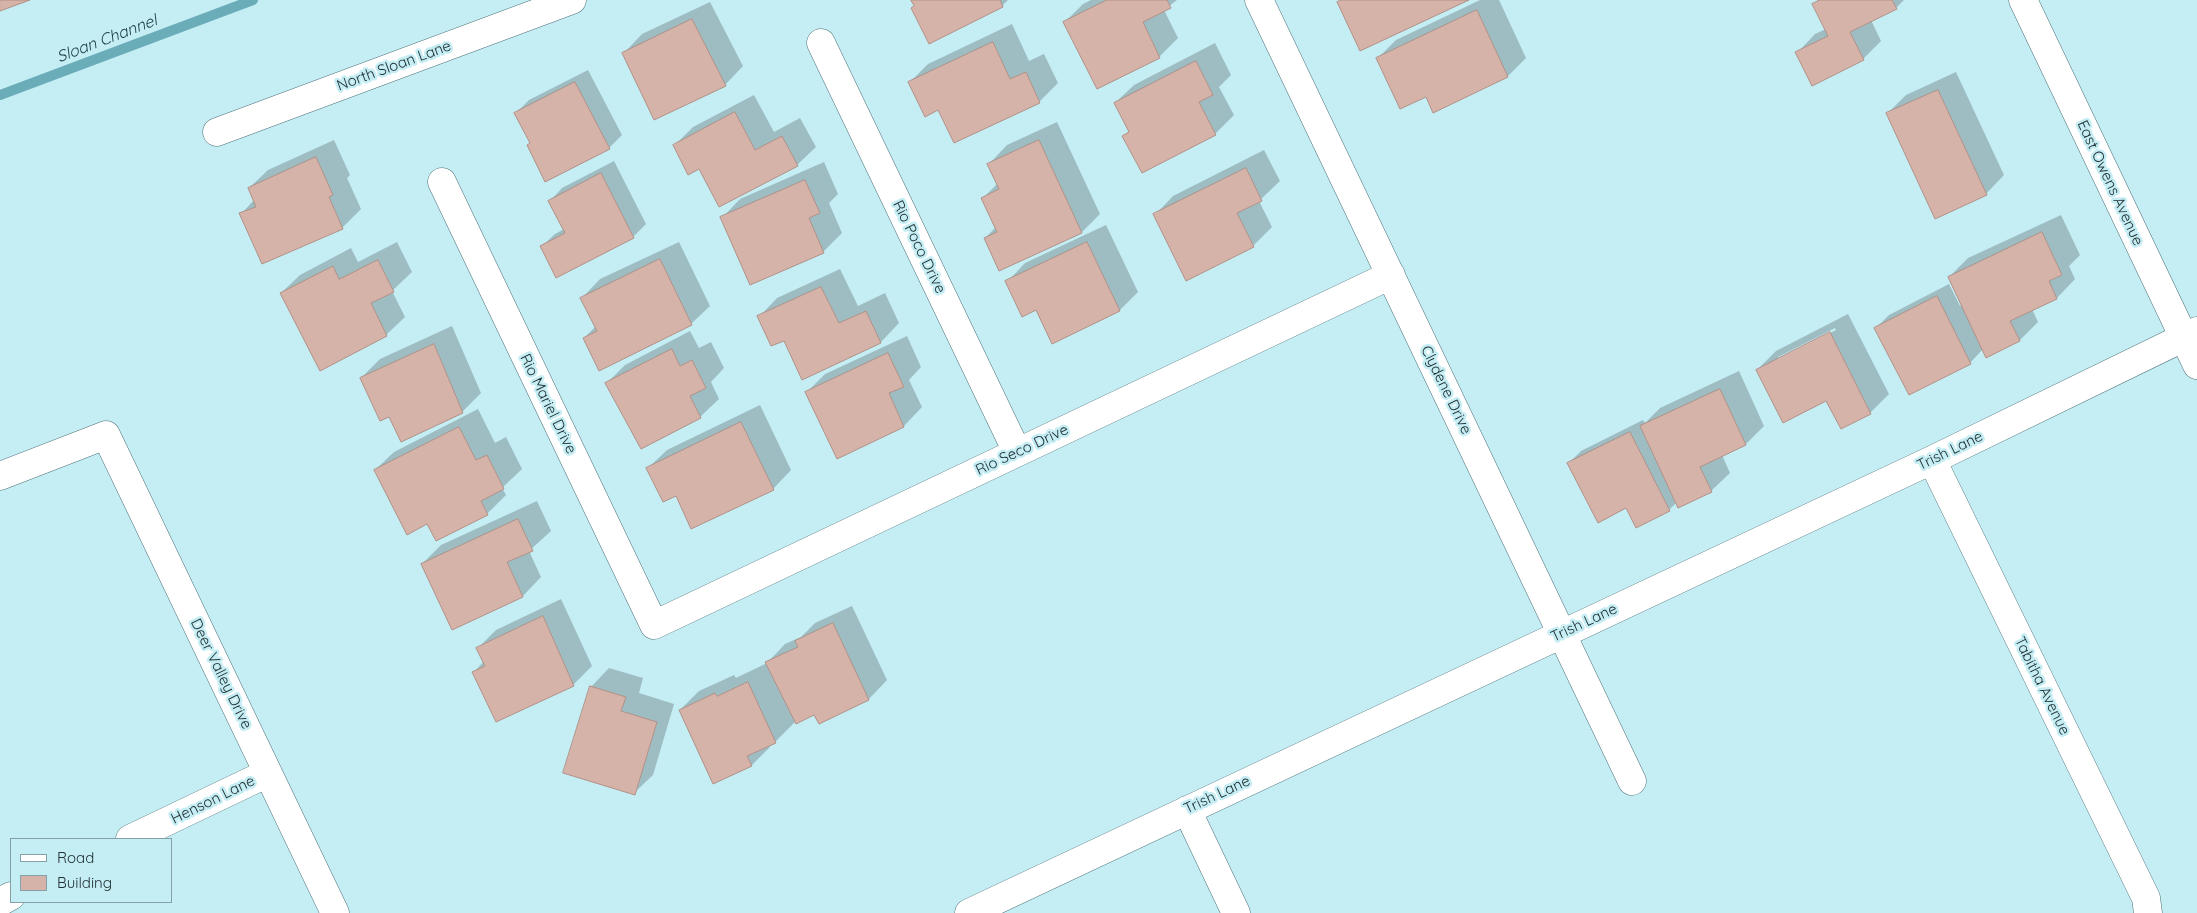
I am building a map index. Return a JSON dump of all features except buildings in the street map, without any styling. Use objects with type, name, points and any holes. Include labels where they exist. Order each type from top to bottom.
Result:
[{"type":"street","name":"North Sloan Lane","points":[[217,132],[572,0]]},
{"type":"street","name":"Clydene Drive","points":[[1259,0],[1632,781]]},
{"type":"street","name":"East Owens Avenue","points":[[2023,0],[2190,334],[2197,365]]},
{"type":"street","name":"Rio Poco Drive","points":[[821,43],[1017,452]]},
{"type":"street","name":"Rio Mariel Drive","points":[[442,182],[654,625]]},
{"type":"street","name":"Rio Seco Drive","points":[[654,625],[1391,275]]},
{"type":"street","name":"Trish Lane","points":[[969,913],[1932,460],[2190,334]]},
{"type":"street","name":"Deer Valley Drive","points":[[0,476],[106,435],[335,913]]},
{"type":"street","name":"Tabitha Avenue","points":[[1932,460],[2146,898],[2148,913]]},
{"type":"street","name":"Henson Lane","points":[[132,838],[268,773]]},
{"type":"street","points":[[1187,810],[1236,913]]},
{"type":"waterway","name":"Sloan Channel","points":[[0,95],[253,0]]}]
